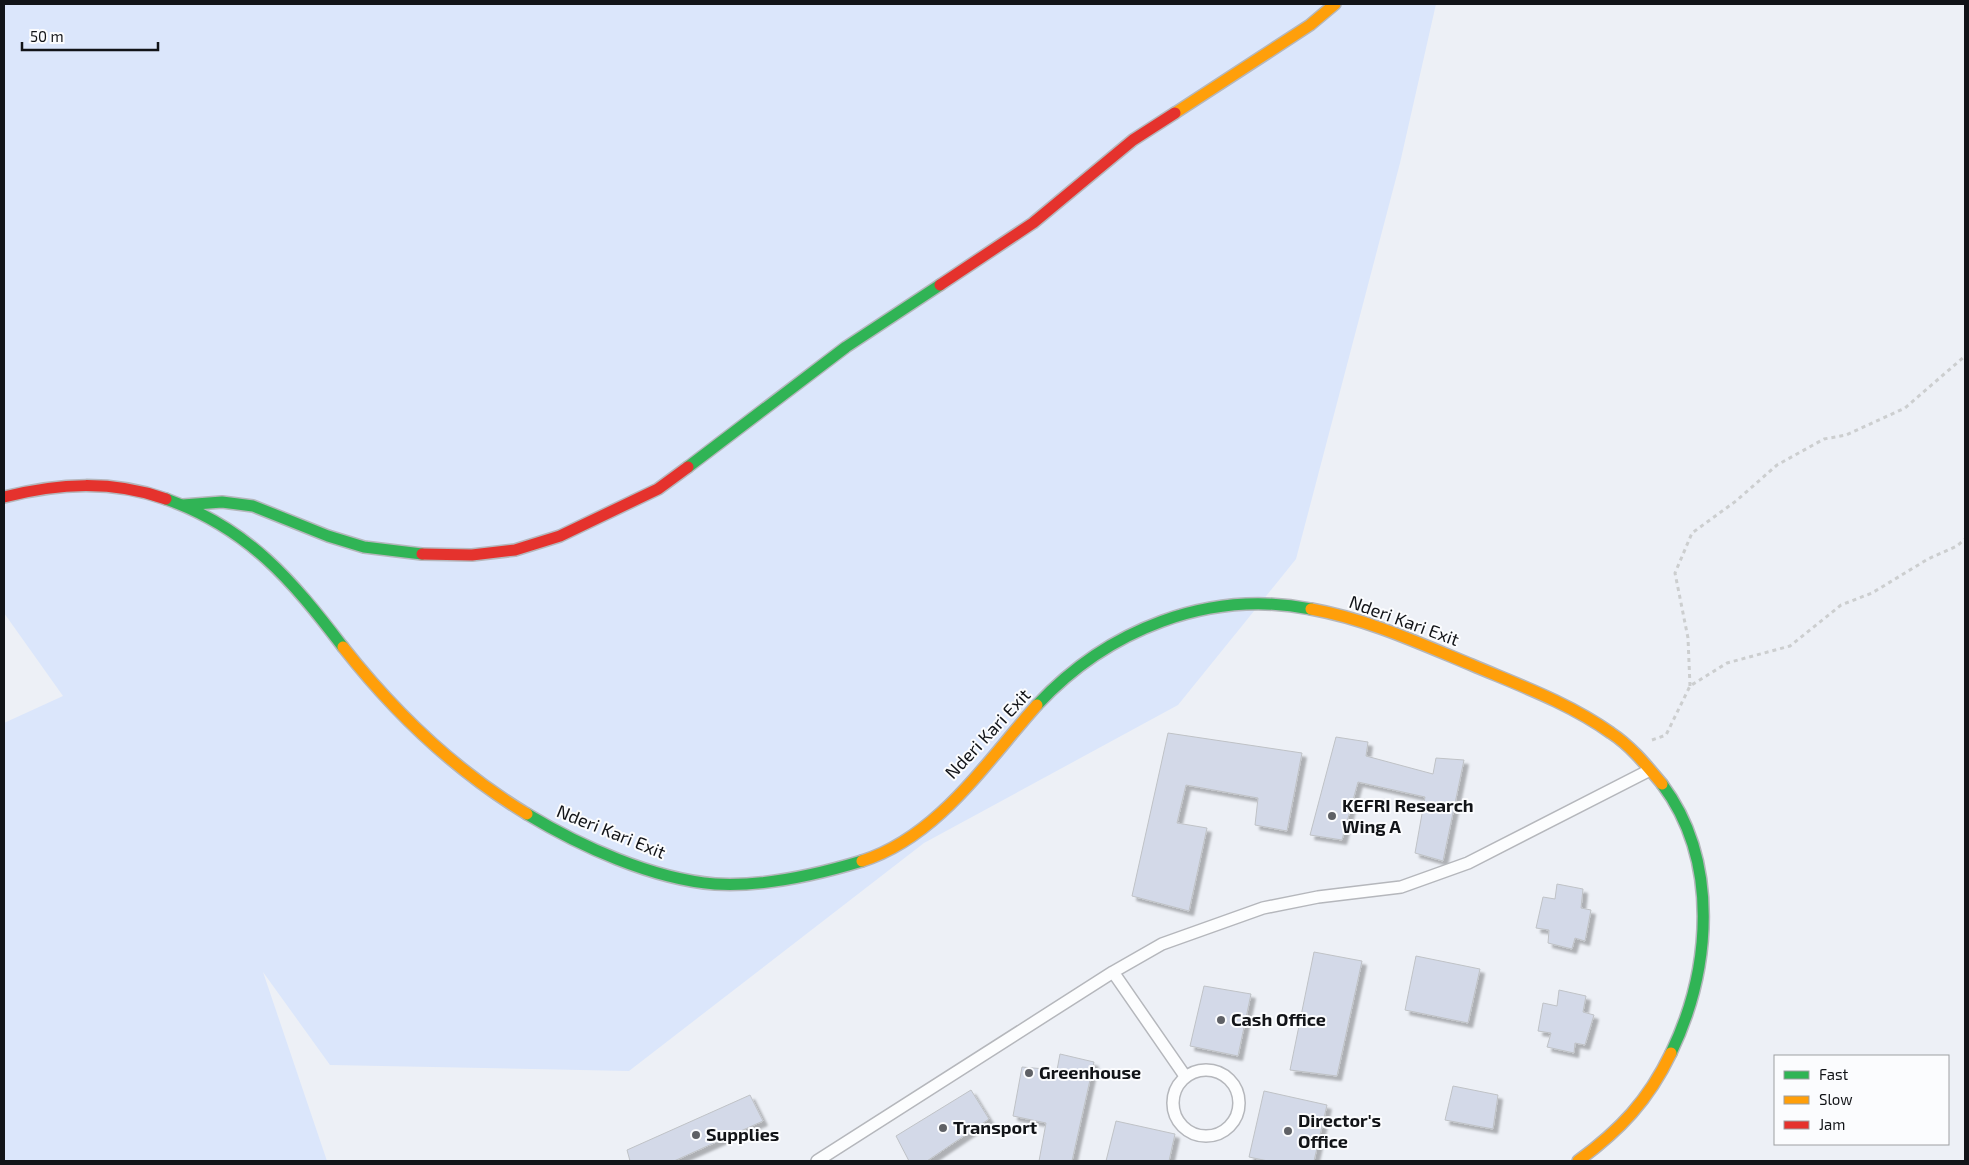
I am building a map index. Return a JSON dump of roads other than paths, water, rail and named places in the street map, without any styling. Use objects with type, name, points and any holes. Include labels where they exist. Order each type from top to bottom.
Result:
[{"type":"street","points":[[182,505],[222,502],[253,506],[328,536],[364,547],[420,554],[472,556],[515,550],[560,536],[658,489],[846,347],[1033,223],[1133,140],[1288,40],[1334,4]]},
{"type":"street","name":"Nderi Kari Exit","points":[[4,497],[60,485],[112,486],[147,493],[182,505],[220,524],[252,545],[285,575],[374,683],[421,730],[487,789],[539,821],[586,844],[634,864],[688,880],[729,885],[769,882],[857,862],[903,842],[930,822],[1072,671],[1128,634],[1165,618],[1247,603],[1280,604],[1364,622],[1541,695],[1590,719],[1612,733],[1629,748],[1648,771],[1672,795],[1686,822],[1702,899],[1703,945],[1684,1020],[1666,1065],[1638,1109],[1578,1161]]},
{"type":"lane","points":[[817,1161],[1113,972],[1162,944],[1263,908],[1318,897],[1401,887],[1468,863],[1648,771]]},
{"type":"lane","points":[[1113,972],[1185,1076]]},
{"type":"lane","points":[[1208,1070],[1219,1072],[1229,1078],[1236,1088],[1239,1099],[1239,1111],[1234,1122],[1226,1130],[1216,1135],[1204,1137],[1193,1134],[1180,1123],[1172,1108],[1173,1096],[1185,1076],[1196,1071],[1208,1070]]},
{"type":"place","name":"KEFRI Research Wing A","points":[[1332,816]]},
{"type":"place","name":"Cash Office","points":[[1221,1020]]},
{"type":"place","name":"Greenhouse","points":[[1029,1073]]},
{"type":"place","name":"Transport","points":[[943,1128]]},
{"type":"place","name":"Director's Office","points":[[1288,1131]]},
{"type":"place","name":"Supplies","points":[[696,1135]]}]
